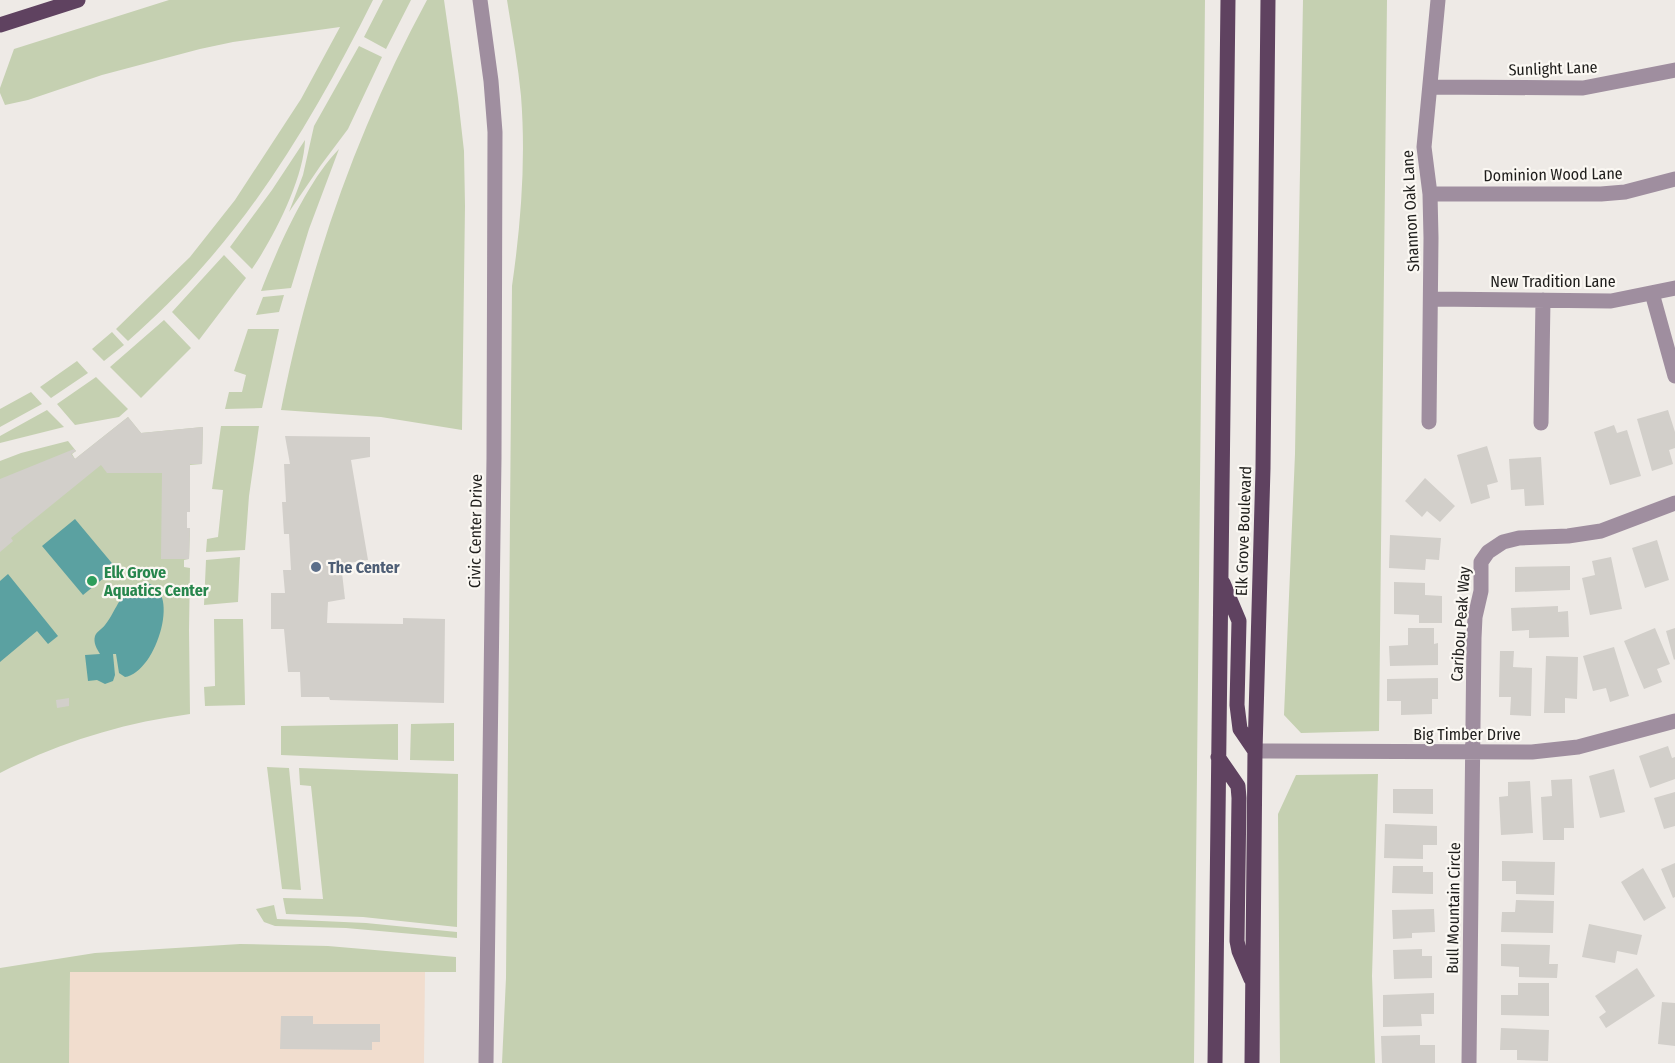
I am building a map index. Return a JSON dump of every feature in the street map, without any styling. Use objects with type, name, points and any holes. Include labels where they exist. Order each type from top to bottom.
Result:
[{"type":"main road","points":[[0,25],[78,0]]},
{"type":"main road","name":"Elk Grove Boulevard","points":[[1215,1063],[1228,0]]},
{"type":"main road","name":"Elk Grove Boulevard","points":[[1252,1063],[1255,751],[1263,468],[1268,0]]},
{"type":"main road","points":[[1221,577],[1239,621],[1237,705],[1240,729],[1255,751]]},
{"type":"main road","points":[[1218,757],[1238,786],[1237,941],[1244,966],[1253,982]]},
{"type":"street","name":"Civic Center Drive","points":[[480,0],[495,132],[494,458],[486,1063]]},
{"type":"street","name":"Shannon Oak Lane","points":[[1429,422],[1430,194],[1424,147],[1438,0]]},
{"type":"street","name":"Sunlight Lane","points":[[1431,87],[1583,88],[1675,70]]},
{"type":"street","name":"Dominion Wood Lane","points":[[1430,194],[1601,194],[1625,192],[1675,179]]},
{"type":"street","name":"New Tradition Lane","points":[[1431,299],[1611,301],[1675,288]]},
{"type":"street","points":[[1652,293],[1675,376]]},
{"type":"street","points":[[1541,423],[1543,300]]},
{"type":"street","name":"Caribou Peak Way","points":[[1473,753],[1475,617],[1481,591],[1481,562],[1488,552],[1503,542],[1519,538],[1568,536],[1601,531],[1675,503]]},
{"type":"street","name":"Big Timber Drive","points":[[1255,751],[1532,752],[1578,747],[1675,720]]},
{"type":"street","name":"Bull Mountain Circle","points":[[1470,1063],[1473,753]]},
{"type":"shaded area","points":[[70,972],[425,972],[424,1063],[69,1063]]},
{"type":"green space","points":[[169,0],[373,0],[318,103],[254,203],[196,274],[128,341],[116,329],[190,257],[235,200],[301,99],[340,27],[200,49],[102,75],[28,100],[5,105],[0,88],[14,49]]},
{"type":"green space","points":[[383,0],[411,0],[386,49],[364,37]]},
{"type":"green space","points":[[427,0],[444,0],[464,151],[462,430],[381,417],[281,410],[306,303],[338,199],[379,98]]},
{"type":"green space","points":[[507,0],[1205,0],[1194,1063],[502,1063],[506,978],[512,286],[523,168],[520,84]]},
{"type":"green space","points":[[1303,0],[1387,0],[1379,731],[1301,733],[1284,715],[1295,454]]},
{"type":"green space","points":[[359,46],[382,57],[348,129],[289,212],[303,175],[314,126]]},
{"type":"green space","points":[[305,140],[294,189],[269,241],[252,269],[230,247]]},
{"type":"green space","points":[[339,149],[309,229],[291,288],[261,291],[305,196],[327,162]]},
{"type":"green space","points":[[224,255],[246,278],[199,340],[172,312]]},
{"type":"green space","points":[[284,295],[279,312],[256,315],[263,297]]},
{"type":"green space","points":[[164,320],[191,348],[141,398],[110,367]]},
{"type":"green space","points":[[248,329],[279,329],[262,408],[225,409],[229,392],[242,392],[246,375],[234,371]]},
{"type":"green space","points":[[112,332],[124,345],[104,361],[92,349]]},
{"type":"green space","points":[[77,361],[88,373],[51,398],[40,387]]},
{"type":"green space","points":[[96,377],[128,409],[119,417],[75,425],[57,404]]},
{"type":"green space","points":[[31,392],[42,404],[0,427],[0,409]]},
{"type":"green space","points":[[47,410],[64,427],[0,443],[0,436]]},
{"type":"green space","name":"Elk Grove Aquatics Center","points":[[128,417],[141,433],[203,427],[202,464],[190,465],[190,512],[187,512],[187,528],[190,528],[189,559],[184,560],[184,567],[190,568],[190,714],[116,728],[92,735],[46,752],[0,773],[0,461],[68,441],[76,451],[72,454],[75,459]]},
{"type":"green space","points":[[221,426],[259,426],[249,496],[245,550],[206,552],[207,539],[218,537],[223,490],[212,489]]},
{"type":"green space","points":[[240,557],[238,602],[204,605],[206,560]]},
{"type":"green space","points":[[214,619],[243,619],[245,705],[205,706],[204,687],[215,686]]},
{"type":"green space","points":[[454,723],[454,761],[410,760],[411,724]]},
{"type":"green space","points":[[398,724],[398,760],[281,755],[281,726]]},
{"type":"green space","points":[[267,767],[289,768],[301,890],[282,889]]},
{"type":"green space","points":[[299,768],[458,774],[457,927],[363,917],[286,914],[283,898],[323,899],[311,786],[300,785]]},
{"type":"green space","points":[[1378,774],[1372,976],[1375,1063],[1280,1063],[1278,814],[1296,775]]},
{"type":"green space","points":[[274,905],[277,919],[366,923],[457,932],[457,938],[346,928],[275,926],[264,922],[256,909]]},
{"type":"green space","points":[[240,944],[328,946],[456,957],[456,972],[70,972],[69,1063],[0,1063],[0,968],[95,953]]},
{"type":"water","points":[[75,519],[116,568],[83,595],[42,546]]},
{"type":"water","points":[[8,574],[58,636],[48,644],[37,631],[0,662],[0,581]]},
{"type":"water","points":[[143,583],[155,587],[162,597],[164,612],[156,646],[137,672],[125,677],[119,673],[116,654],[113,654],[115,675],[113,681],[105,684],[97,680],[88,681],[85,655],[100,654],[95,643],[96,634],[105,625],[124,595]]},
{"type":"building","points":[[1668,410],[1675,432],[1675,448],[1669,450],[1673,464],[1652,471],[1637,419]]},
{"type":"building","points":[[128,417],[141,433],[203,427],[202,464],[190,464],[190,512],[187,512],[187,528],[190,528],[189,559],[161,559],[162,473],[107,473],[101,465],[11,538],[13,541],[0,552],[0,479],[74,449],[76,451],[71,454],[75,459]]},
{"type":"building","points":[[1614,425],[1617,433],[1627,430],[1641,476],[1610,485],[1594,432]]},
{"type":"building","name":"The Center","points":[[285,436],[370,437],[370,457],[351,460],[368,560],[341,564],[345,599],[328,602],[327,623],[403,624],[403,618],[445,619],[444,703],[301,697],[300,672],[288,672],[284,629],[271,629],[271,593],[285,593],[283,570],[291,570],[289,534],[284,534],[282,502],[286,502],[284,464],[290,464]]},
{"type":"building","points":[[1487,446],[1498,482],[1487,485],[1490,498],[1471,504],[1457,455]]},
{"type":"building","points":[[1541,457],[1544,505],[1525,506],[1524,489],[1511,490],[1509,459]]},
{"type":"building","points":[[1425,478],[1455,506],[1440,522],[1427,511],[1422,517],[1405,501]]},
{"type":"building","points":[[1390,535],[1441,538],[1439,560],[1426,559],[1425,570],[1389,568]]},
{"type":"building","points":[[1657,540],[1669,580],[1645,588],[1632,548]]},
{"type":"building","points":[[1611,557],[1622,609],[1590,615],[1582,578],[1595,575],[1592,561]]},
{"type":"building","points":[[1570,566],[1570,590],[1515,592],[1515,567]]},
{"type":"building","points":[[1394,582],[1425,583],[1425,595],[1442,596],[1442,623],[1419,623],[1419,615],[1394,614]]},
{"type":"building","points":[[1558,606],[1558,612],[1568,611],[1569,637],[1529,638],[1529,630],[1512,631],[1511,608]]},
{"type":"building","points":[[1408,628],[1434,628],[1434,644],[1438,643],[1438,665],[1390,666],[1389,646],[1408,645]]},
{"type":"building","points":[[1655,628],[1670,664],[1657,669],[1662,682],[1644,689],[1624,641]]},
{"type":"building","points":[[1675,628],[1675,659],[1674,660],[1666,631]]},
{"type":"building","points":[[1614,647],[1629,696],[1610,702],[1606,688],[1593,691],[1583,656]]},
{"type":"building","points":[[1500,651],[1514,651],[1513,667],[1532,668],[1531,716],[1510,715],[1511,697],[1499,697]]},
{"type":"building","points":[[1546,656],[1578,657],[1577,699],[1565,698],[1565,713],[1544,713]]},
{"type":"building","points":[[1438,678],[1438,699],[1432,699],[1432,714],[1401,715],[1401,701],[1387,701],[1387,679]]},
{"type":"building","points":[[69,698],[69,706],[57,708],[56,700]]},
{"type":"building","points":[[1668,746],[1672,758],[1675,757],[1675,779],[1650,788],[1639,756]]},
{"type":"building","points":[[1614,769],[1625,812],[1600,818],[1589,776]]},
{"type":"building","points":[[1572,779],[1574,828],[1564,828],[1564,840],[1543,840],[1541,797],[1552,796],[1551,780]]},
{"type":"building","points":[[1530,781],[1533,833],[1501,835],[1499,797],[1508,796],[1508,782]]},
{"type":"building","points":[[1393,789],[1433,789],[1433,814],[1393,813]]},
{"type":"building","points":[[1675,792],[1675,826],[1664,829],[1654,798]]},
{"type":"building","points":[[1385,824],[1437,826],[1437,845],[1423,845],[1423,859],[1384,858]]},
{"type":"building","points":[[1502,861],[1555,862],[1554,895],[1516,894],[1516,881],[1502,881]]},
{"type":"building","points":[[1675,863],[1675,897],[1673,898],[1661,869]]},
{"type":"building","points":[[1393,866],[1423,866],[1423,872],[1433,872],[1433,894],[1392,893]]},
{"type":"building","points":[[1643,868],[1666,908],[1644,921],[1621,882]]},
{"type":"building","points":[[1516,900],[1554,901],[1553,933],[1501,932],[1502,912],[1515,912]]},
{"type":"building","points":[[1434,909],[1435,932],[1412,933],[1412,938],[1393,939],[1392,910]]},
{"type":"building","points":[[1589,924],[1642,935],[1637,955],[1617,951],[1615,963],[1582,957]]},
{"type":"building","points":[[1501,944],[1550,945],[1549,964],[1558,964],[1557,978],[1519,977],[1519,967],[1501,966]]},
{"type":"building","points":[[1422,949],[1422,956],[1432,956],[1432,978],[1394,979],[1393,950]]},
{"type":"building","points":[[1637,968],[1655,996],[1606,1028],[1599,1017],[1606,1012],[1595,996]]},
{"type":"building","points":[[1518,983],[1549,983],[1549,1016],[1501,1015],[1501,995],[1518,995]]},
{"type":"building","points":[[1434,993],[1434,1014],[1421,1014],[1422,1026],[1383,1027],[1383,995]]},
{"type":"building","points":[[1662,1002],[1675,1003],[1675,1046],[1658,1044]]},
{"type":"building","points":[[281,1016],[313,1016],[313,1024],[380,1024],[380,1042],[372,1042],[372,1050],[280,1049]]},
{"type":"building","points":[[1501,1028],[1549,1030],[1548,1061],[1517,1060],[1517,1050],[1500,1050]]},
{"type":"building","points":[[1420,1035],[1420,1045],[1435,1045],[1435,1063],[1382,1063],[1381,1036]]},
{"type":"place","name":"The Center","points":[[316,567]]},
{"type":"place","name":"Elk Grove Aquatics Center","points":[[92,581]]}]
